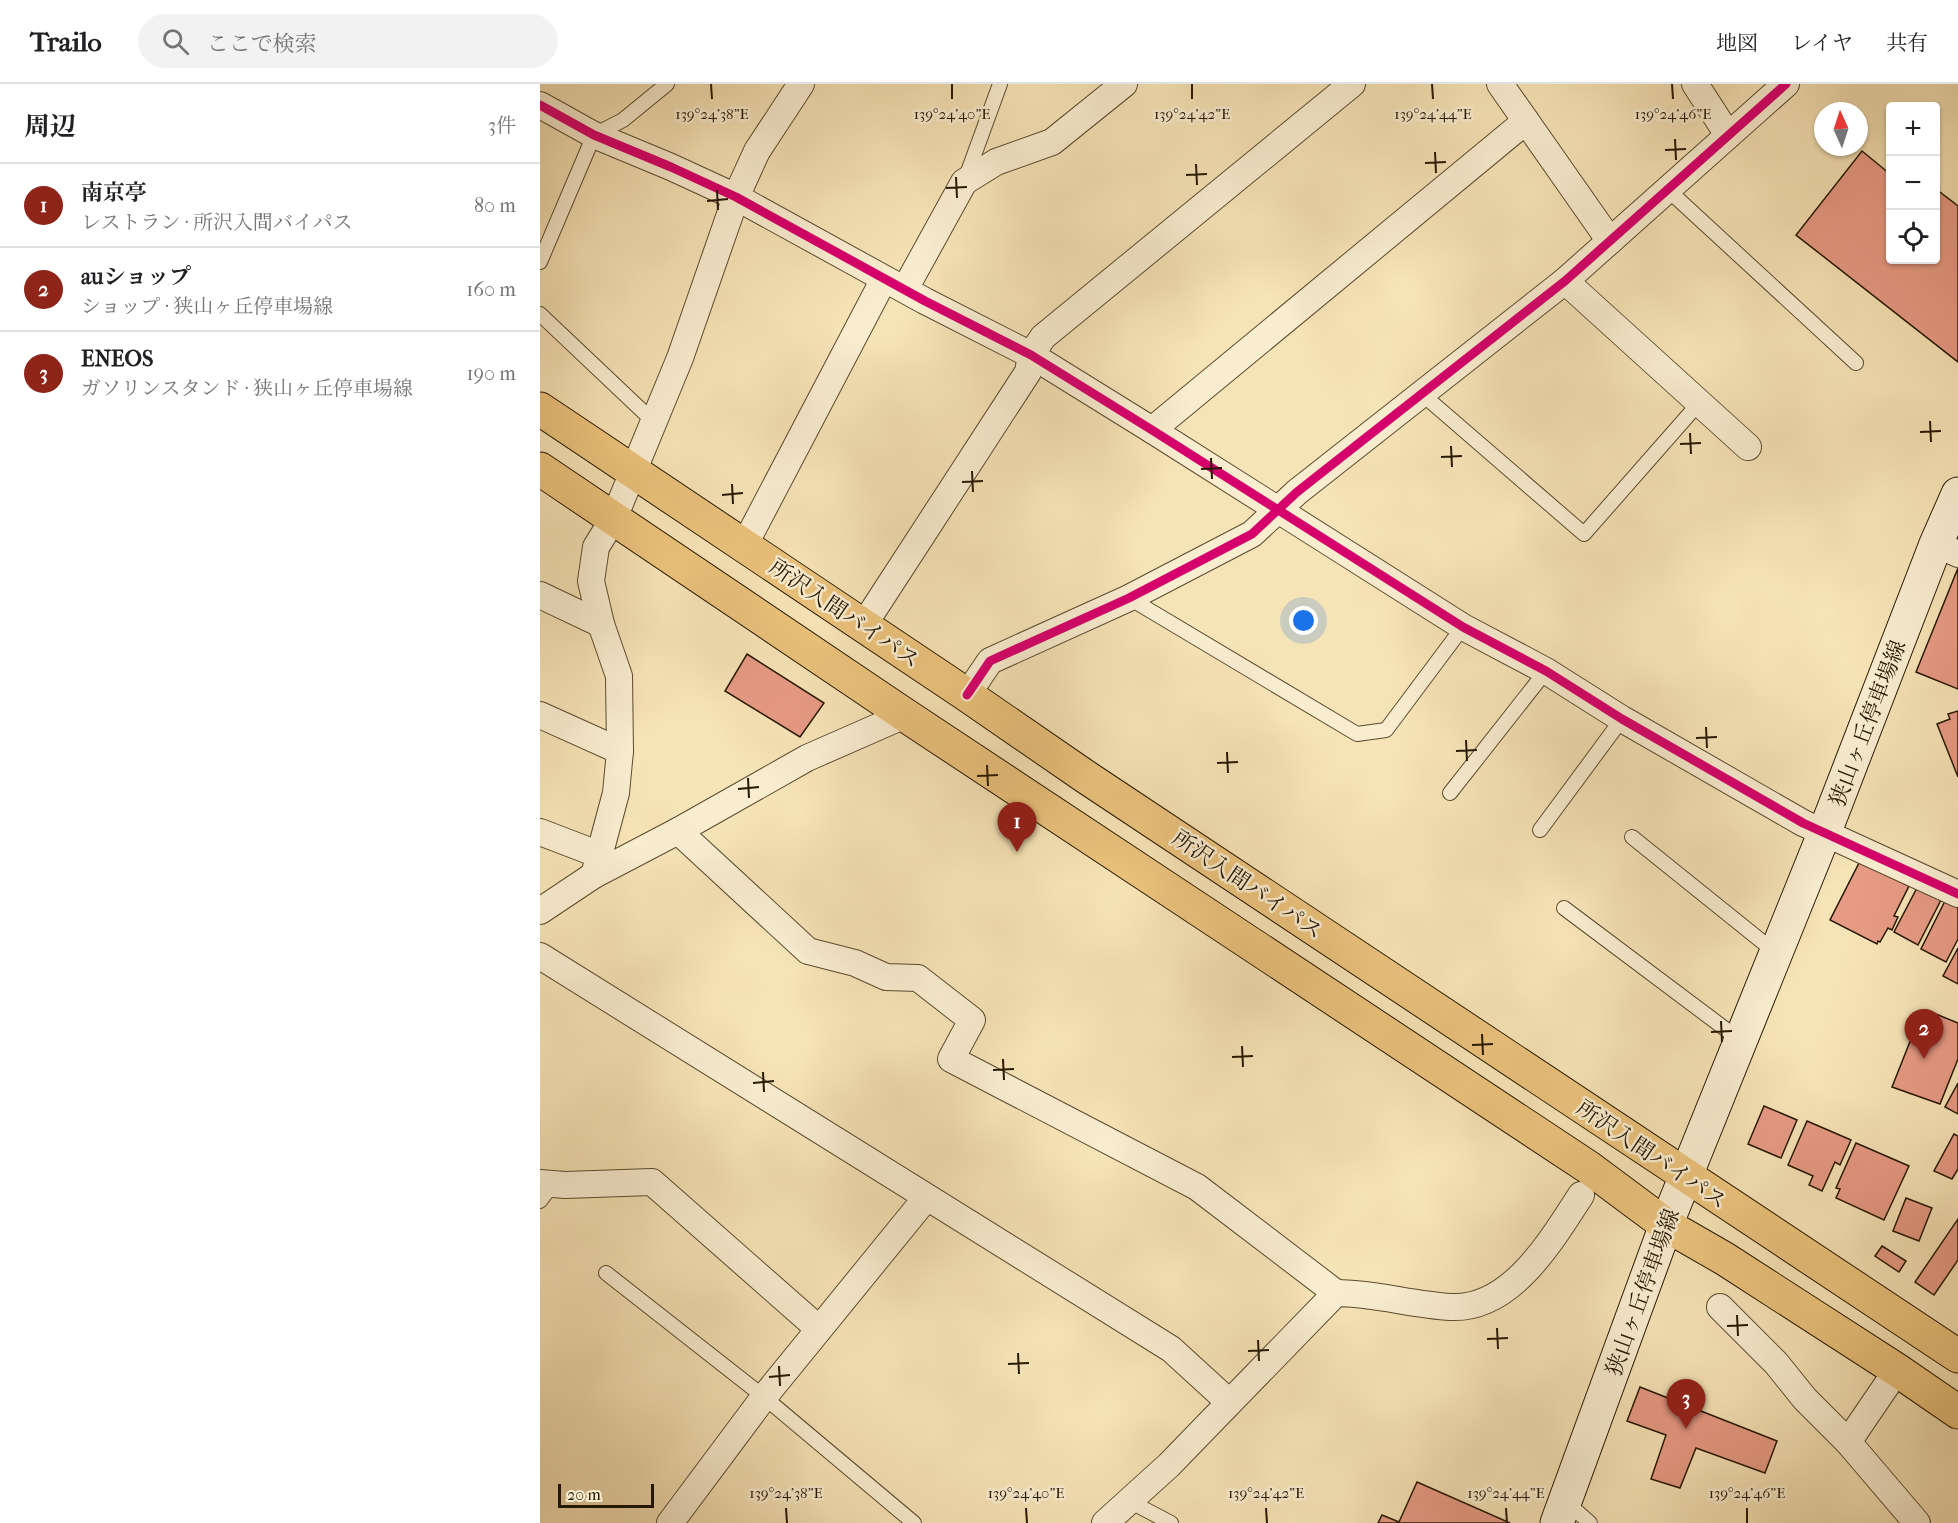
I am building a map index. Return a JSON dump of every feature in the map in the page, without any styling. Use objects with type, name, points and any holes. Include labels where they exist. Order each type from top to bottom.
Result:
[{"type":"highway","name":"所沢入間バイパス","points":[[540,409],[967,694],[1106,790],[1958,1356]]},
{"type":"highway","name":"所沢入間バイパス","points":[[540,469],[905,715],[1588,1167],[1666,1225],[1725,1259],[1958,1412]]},
{"type":"main road","name":"狭山ヶ丘停車場線","points":[[1561,1512],[1666,1225],[1740,1040],[1824,834],[1947,549],[1958,494]]},
{"type":"street","points":[[597,865],[616,793],[620,752],[619,676],[601,624],[591,581],[596,547],[614,518],[680,358],[736,197],[757,151],[801,84]]},
{"type":"street","points":[[744,546],[895,284],[964,182],[996,162],[1052,142],[1124,84]]},
{"type":"street","points":[[863,626],[1028,372],[1030,355],[1042,337],[1352,84]]},
{"type":"street","points":[[1500,84],[1610,241]]},
{"type":"street","points":[[1695,84],[1728,135]]},
{"type":"street","points":[[967,694],[990,661],[1129,598],[1252,534],[1297,492],[1565,281],[1786,84]]},
{"type":"street","points":[[540,105],[594,135],[736,197],[925,301],[1030,355],[1279,509],[1463,627],[1545,671],[1622,719],[1824,834],[1951,884]]},
{"type":"street","points":[[1152,430],[1526,121]]},
{"type":"street","points":[[1565,281],[1748,447]]},
{"type":"street","points":[[540,595],[601,624]]},
{"type":"street","points":[[540,715],[620,752]]},
{"type":"street","points":[[540,911],[597,865],[678,831],[807,758],[905,715]]},
{"type":"street","points":[[678,831],[808,951],[855,963],[886,977],[918,978],[972,1020],[951,1059],[1197,1187],[1336,1293],[1360,1293],[1453,1307],[1480,1304],[1507,1289],[1544,1250],[1581,1195]]},
{"type":"street","points":[[540,832],[597,865]]},
{"type":"street","points":[[540,956],[1171,1349],[1229,1402]]},
{"type":"street","points":[[544,1189],[652,1182],[819,1329]]},
{"type":"street","points":[[670,1523],[764,1397],[926,1198]]},
{"type":"street","points":[[1105,1523],[1169,1465],[1336,1293]]},
{"type":"street","points":[[1720,1307],[1776,1363],[1805,1399],[1848,1442],[1917,1523]]},
{"type":"street","points":[[1848,1442],[1897,1370]]},
{"type":"lane","points":[[540,261],[594,135],[623,120],[667,84]]},
{"type":"lane","points":[[964,182],[1000,84]]},
{"type":"lane","points":[[1667,189],[1856,363]]},
{"type":"lane","points":[[540,314],[653,421]]},
{"type":"lane","points":[[1422,394],[1584,534],[1699,402]]},
{"type":"lane","points":[[1129,598],[1357,734],[1386,730],[1463,627]]},
{"type":"lane","points":[[1450,793],[1545,671]]},
{"type":"lane","points":[[1540,830],[1622,719]]},
{"type":"lane","points":[[1632,837],[1776,952]]},
{"type":"lane","points":[[1564,908],[1740,1040]]},
{"type":"lane","points":[[606,1273],[764,1397],[914,1523]]},
{"type":"lane","points":[[1130,1501],[1172,1523]]},
{"type":"lane","points":[[1561,1512],[1590,1523]]},
{"type":"building","points":[[1858,156],[1868,156],[1886,171],[1886,264],[1940,264],[1940,192],[1958,206],[1958,362],[1796,235]]},
{"type":"building","points":[[1958,568],[1958,689],[1916,672]]},
{"type":"building","points":[[747,654],[824,703],[800,737],[725,691]]},
{"type":"building","points":[[1958,711],[1958,777],[1937,724],[1950,719],[1948,714]]},
{"type":"building","points":[[1860,861],[1909,886],[1894,916],[1898,917],[1892,930],[1888,928],[1877,944],[1830,920]]},
{"type":"building","points":[[1918,886],[1942,898],[1918,945],[1894,932]]},
{"type":"building","points":[[1945,901],[1958,908],[1958,939],[1946,962],[1921,949]]},
{"type":"building","points":[[1958,948],[1958,984],[1943,976]]},
{"type":"building","points":[[1926,1010],[1958,1023],[1958,1059],[1940,1104],[1892,1087],[1915,1029],[1918,1030]]},
{"type":"building","points":[[1958,1083],[1958,1114],[1945,1107]]},
{"type":"building","points":[[1764,1106],[1797,1120],[1781,1158],[1748,1144]]},
{"type":"building","points":[[1807,1121],[1851,1140],[1840,1165],[1835,1162],[1822,1191],[1809,1185],[1813,1176],[1788,1165]]},
{"type":"building","points":[[1954,1134],[1958,1136],[1958,1169],[1952,1179],[1934,1171]]},
{"type":"building","points":[[1856,1143],[1909,1166],[1884,1220],[1836,1198],[1840,1189],[1836,1188]]},
{"type":"building","points":[[1906,1198],[1932,1208],[1919,1241],[1893,1231]]},
{"type":"building","points":[[1958,1219],[1958,1260],[1934,1295],[1915,1282]]},
{"type":"building","points":[[1882,1246],[1906,1261],[1899,1272],[1875,1256]]},
{"type":"building","points":[[1640,1387],[1777,1441],[1765,1473],[1696,1448],[1680,1488],[1651,1479],[1666,1435],[1627,1421]]},
{"type":"building","points":[[1417,1482],[1510,1523],[1378,1523],[1382,1515],[1399,1522]]},
{"type":"cycle path","points":[[967,695],[990,661],[1129,598],[1252,534],[1297,492],[1565,281],[1786,84]]},
{"type":"cycle path","points":[[540,105],[594,135],[736,197],[925,301],[1031,355],[1463,627],[1546,671],[1622,719],[1803,823],[1958,894]]},
{"type":"place","name":"南京亭","points":[[1017,852]]},
{"type":"place","name":"auショップ","points":[[1924,1059]]},
{"type":"place","name":"ENEOS","points":[[1686,1429]]}]
